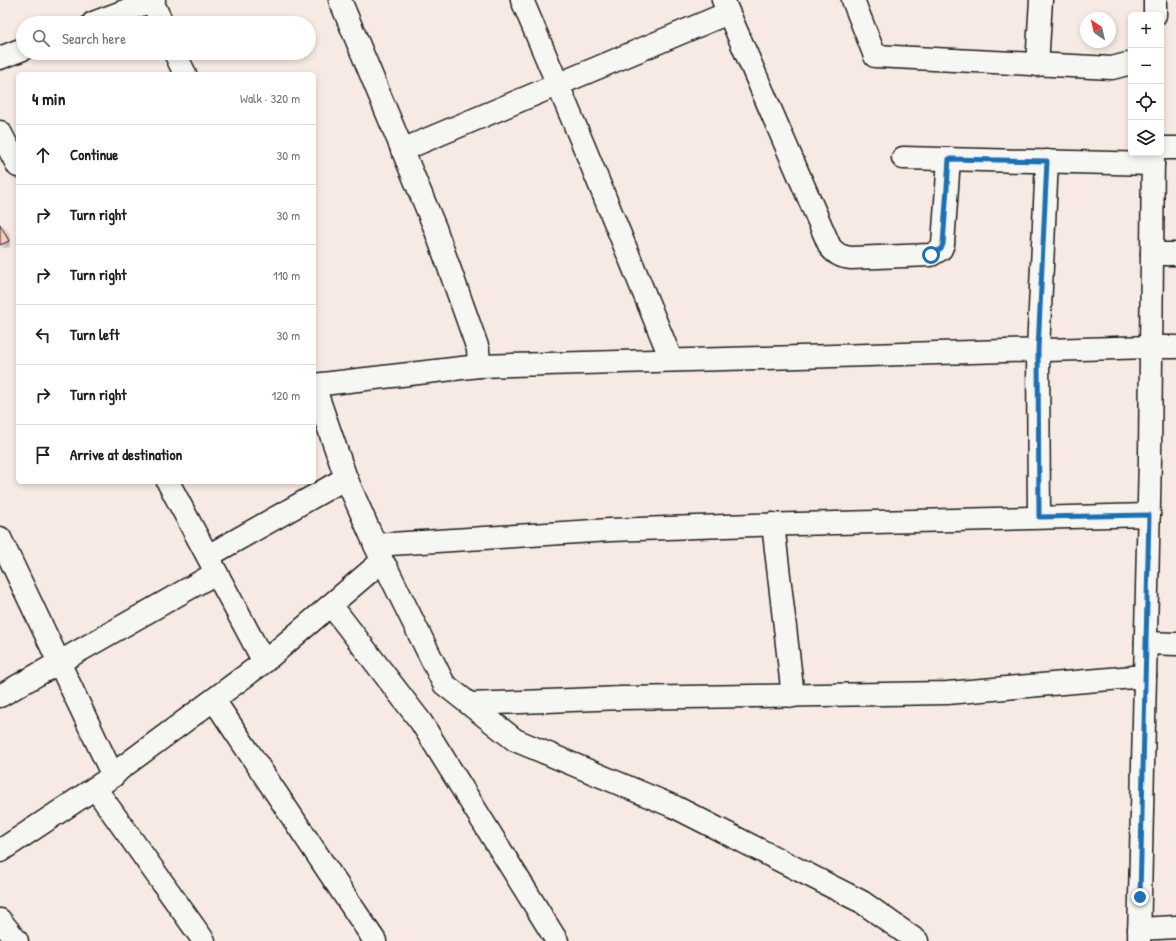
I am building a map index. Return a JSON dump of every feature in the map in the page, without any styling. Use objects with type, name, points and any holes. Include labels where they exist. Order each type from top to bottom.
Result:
[{"type":"street","points":[[111,16],[153,0],[159,16]]},
{"type":"street","points":[[340,0],[435,228],[478,349],[479,366]]},
{"type":"street","points":[[522,0],[671,360]]},
{"type":"street","points":[[853,0],[875,56],[1112,68],[1128,64]]},
{"type":"street","points":[[1037,64],[1041,0]]},
{"type":"street","points":[[1155,0],[1155,12]]},
{"type":"street","points":[[402,150],[558,85],[725,7],[830,247],[836,253],[843,257],[851,258],[931,255],[941,249],[943,244],[949,159]]},
{"type":"street","points":[[0,58],[16,52]]},
{"type":"street","points":[[179,60],[184,72]]},
{"type":"street","points":[[0,132],[16,162]]},
{"type":"street","points":[[1164,152],[1176,148]]},
{"type":"street","points":[[903,158],[1047,161],[1138,156]]},
{"type":"street","points":[[1156,156],[1152,254],[1149,515],[1139,935],[1176,927]]},
{"type":"street","points":[[1039,517],[1038,350],[1047,161]]},
{"type":"street","points":[[1152,254],[1176,254]]},
{"type":"street","points":[[316,386],[479,366],[1176,347]]},
{"type":"street","points":[[316,392],[346,478],[379,553],[444,684],[515,740],[675,807],[862,902],[916,941]]},
{"type":"street","points":[[0,696],[58,662],[346,478]]},
{"type":"street","points":[[169,484],[264,662]]},
{"type":"street","points":[[0,851],[113,776],[120,769],[264,662],[330,605],[379,553],[610,530],[773,524],[1149,515]]},
{"type":"street","points":[[773,524],[793,696]]},
{"type":"street","points":[[0,538],[113,776]]},
{"type":"street","points":[[330,605],[421,722],[557,941]]},
{"type":"street","points":[[1146,644],[1176,644]]},
{"type":"street","points":[[470,704],[622,698],[947,693],[1145,676]]},
{"type":"street","points":[[214,700],[375,941]]},
{"type":"street","points":[[95,788],[204,941]]},
{"type":"street","points":[[0,920],[17,941]]},
{"type":"building","points":[[0,224],[9,241],[0,245]]},
{"type":"route","points":[[931,255],[941,249],[943,244],[949,159],[1047,161],[1038,350],[1039,517],[1149,515],[1140,897]]}]
